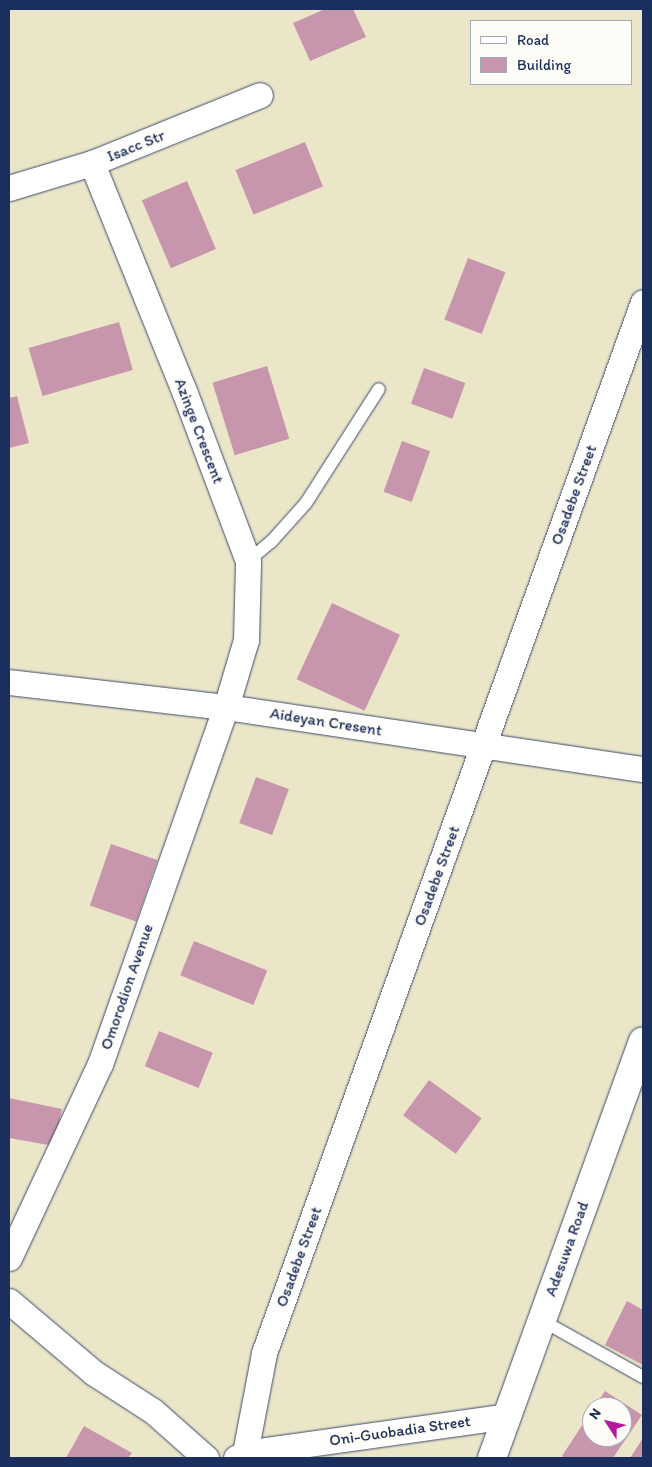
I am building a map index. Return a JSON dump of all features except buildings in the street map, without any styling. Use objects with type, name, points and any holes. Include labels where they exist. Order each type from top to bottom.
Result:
[{"type":"street","name":"Isacc Str","points":[[9,188],[92,163],[260,95]]},
{"type":"street","name":"Azinge Crescent","points":[[92,163],[184,391],[248,562],[246,640],[226,707]]},
{"type":"street","name":"Osadebe Street","points":[[240,1456],[264,1353],[643,302]]},
{"type":"street","name":"Aideyan Cresent","points":[[9,682],[226,707],[643,769]]},
{"type":"street","name":"Omorodion Avenue","points":[[9,1258],[100,1064],[226,707]]},
{"type":"street","name":"Adesuwa Road","points":[[492,1458],[643,1041]]},
{"type":"street","points":[[9,1300],[94,1373],[153,1411],[206,1458]]},
{"type":"street","name":"Oni-Guobadia Street","points":[[240,1456],[507,1416]]},
{"type":"lane","points":[[248,562],[270,542],[306,503],[379,390]]},
{"type":"lane","points":[[542,1320],[643,1377]]}]
